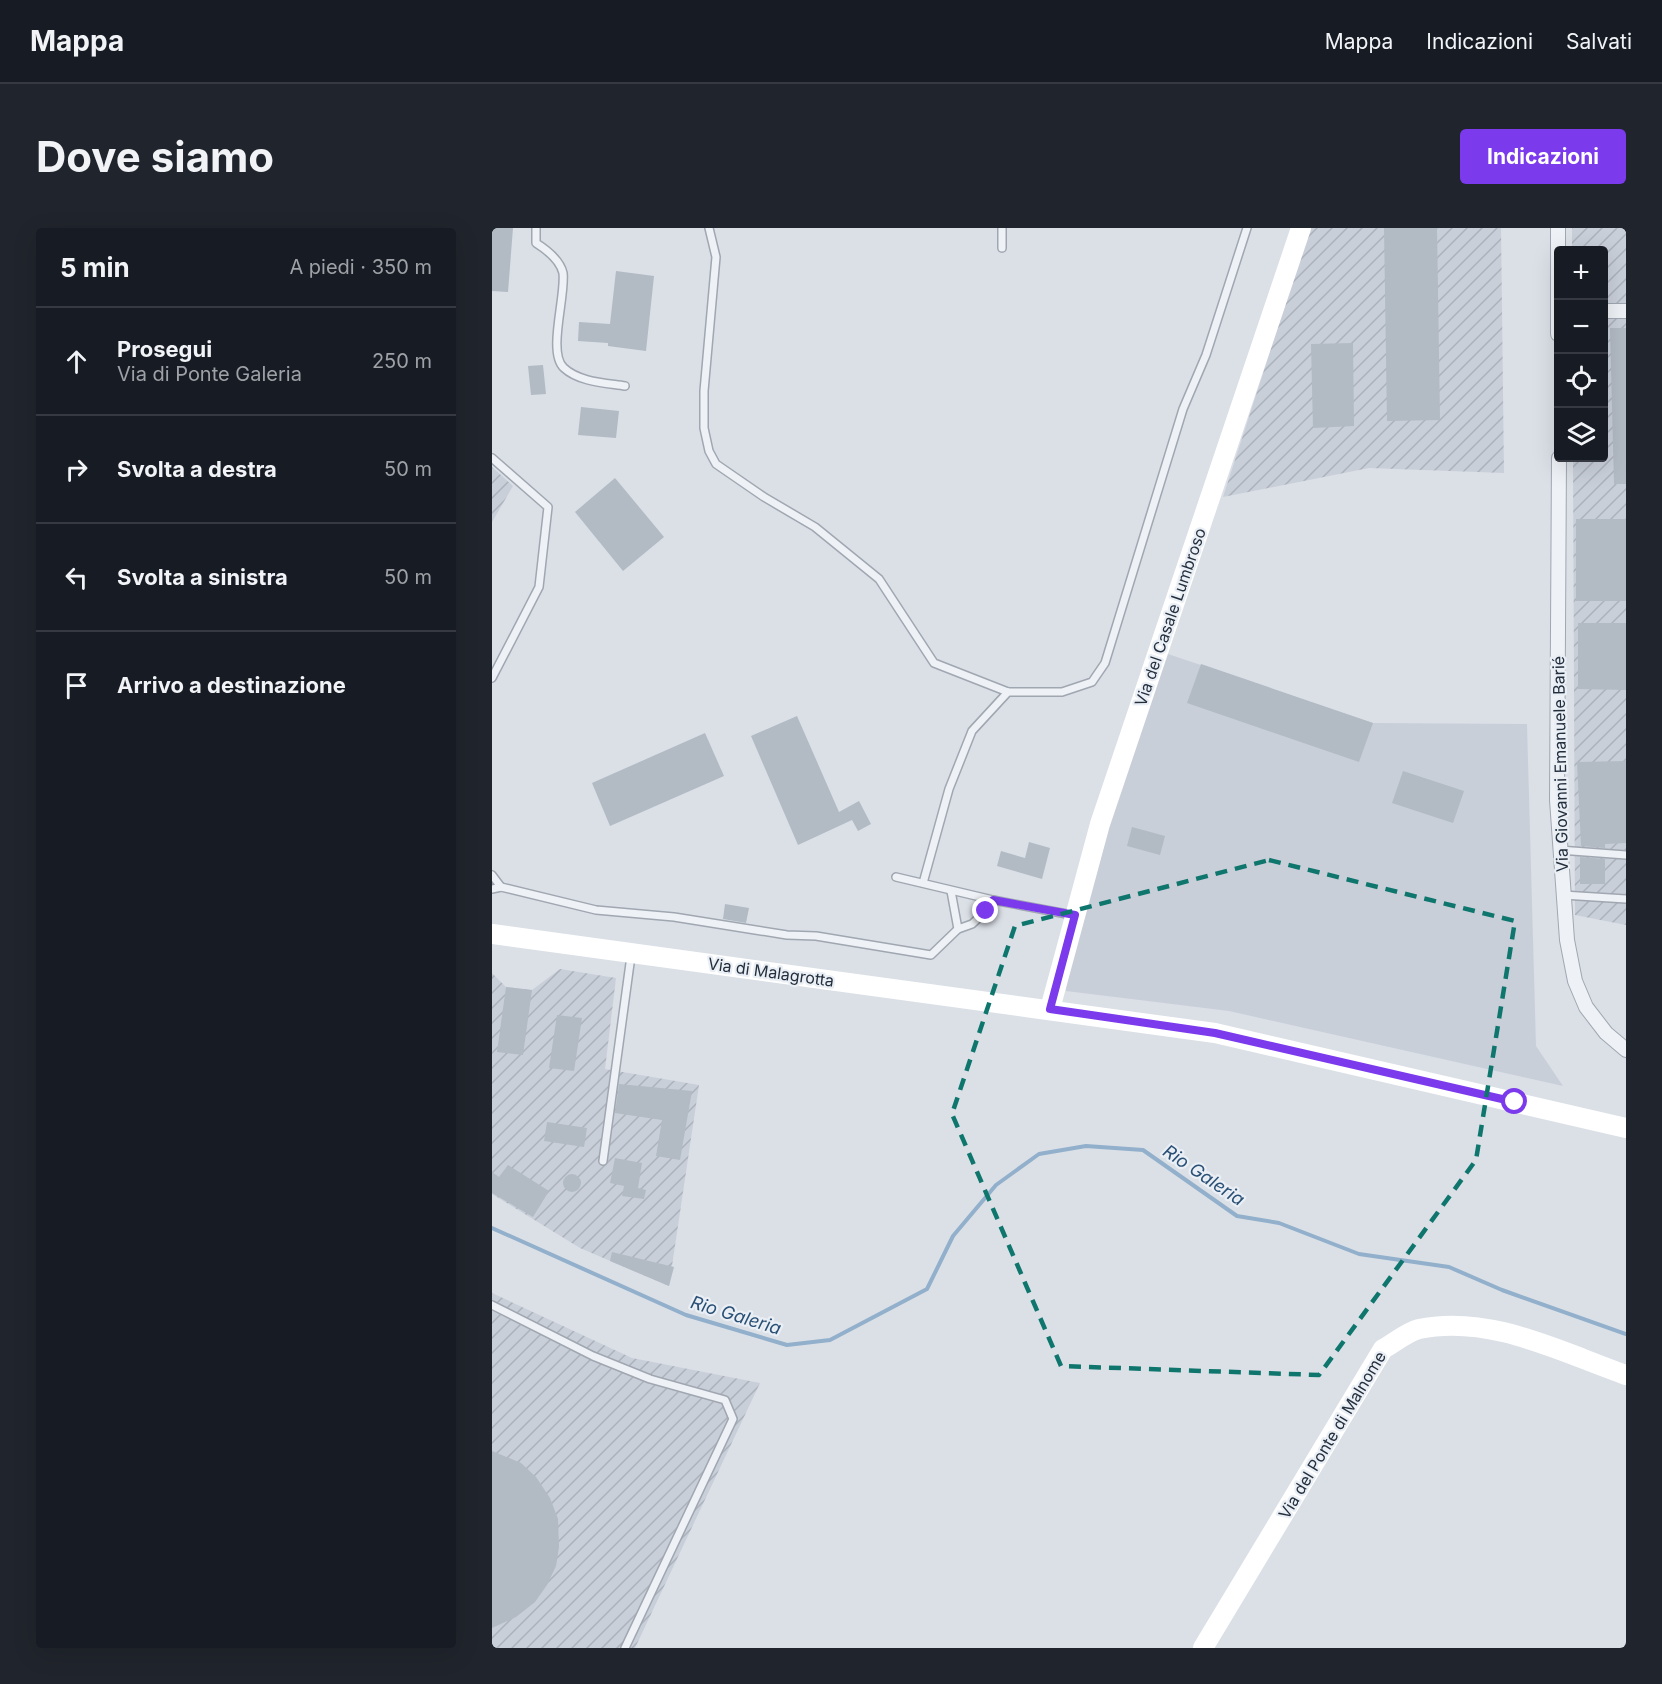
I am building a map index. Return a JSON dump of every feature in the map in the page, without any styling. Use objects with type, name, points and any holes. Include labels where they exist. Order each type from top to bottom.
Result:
[{"type":"street","name":"Via del Casale Lumbroso","points":[[1050,1009],[1103,813],[1301,228]]},
{"type":"street","points":[[1558,228],[1558,300]]},
{"type":"street","points":[[1608,311],[1626,311]]},
{"type":"street","name":"Via Giovanni Emanuele Barié","points":[[1559,462],[1559,850],[1568,954],[1580,995],[1601,1028],[1626,1050]]},
{"type":"street","name":"Via di Malagrotta","points":[[492,934],[1215,1033],[1626,1128]]},
{"type":"street","name":"Via del Ponte di Malnome","points":[[1203,1648],[1383,1349],[1416,1330],[1460,1324],[1494,1330],[1539,1343],[1626,1375]]},
{"type":"lane","points":[[536,228],[536,243],[551,253],[563,272],[556,356],[563,368],[582,378],[625,386]]},
{"type":"lane","points":[[709,228],[716,257],[704,391],[704,428],[709,451],[716,464],[764,497],[786,508],[814,527],[879,579],[934,663],[1008,692],[1062,692],[1092,682],[1105,663],[1183,409],[1206,355],[1247,228]]},
{"type":"lane","points":[[1002,228],[1002,248]]},
{"type":"lane","points":[[492,458],[548,507],[539,587],[492,678]]},
{"type":"lane","points":[[923,883],[949,789],[972,731],[1008,692]]},
{"type":"lane","points":[[1559,850],[1626,855]]},
{"type":"lane","points":[[492,875],[501,887]]},
{"type":"lane","points":[[896,877],[993,900],[1075,915]]},
{"type":"lane","points":[[492,889],[501,887],[596,910],[674,917],[787,934],[816,936],[931,955],[958,929],[972,924],[986,911],[993,900]]},
{"type":"lane","points":[[951,891],[958,929]]},
{"type":"lane","points":[[1562,895],[1626,900]]},
{"type":"lane","points":[[603,1161],[632,953]]},
{"type":"lane","points":[[492,1305],[593,1356],[650,1379],[725,1401],[733,1419],[625,1648]]},
{"type":"highlighted area","points":[[1269,860],[1515,921],[1476,1160],[1319,1375],[1061,1366],[952,1114],[1015,926]]},
{"type":"shaded area","points":[[1310,228],[1501,228],[1504,473],[1369,468],[1223,497]]},
{"type":"shaded area","points":[[1572,228],[1626,228],[1626,925],[1575,915],[1573,462],[1608,462],[1608,246],[1572,246]]},
{"type":"shaded area","points":[[492,467],[513,486],[492,522]]},
{"type":"shaded area","points":[[1165,653],[1373,723],[1527,724],[1536,1046],[1563,1086],[1229,1011],[1066,991],[1065,979],[1119,792]]},
{"type":"shaded area","points":[[560,969],[616,978],[605,1069],[699,1085],[669,1286],[580,1248],[492,1194],[492,973],[506,987],[532,990]]},
{"type":"shaded area","points":[[492,1293],[632,1358],[760,1383],[635,1648],[492,1648]]},
{"type":"building","points":[[492,228],[513,228],[508,292],[492,291]]},
{"type":"building","points":[[1384,228],[1437,228],[1440,420],[1387,421]]},
{"type":"building","points":[[616,271],[654,276],[646,351],[608,346],[608,343],[578,341],[579,322],[610,324]]},
{"type":"building","points":[[1610,328],[1626,328],[1626,484],[1614,484]]},
{"type":"building","points":[[1353,343],[1354,426],[1313,428],[1311,344]]},
{"type":"building","points":[[543,365],[546,394],[531,395],[528,366]]},
{"type":"building","points":[[581,407],[619,411],[616,438],[578,435]]},
{"type":"building","points":[[615,478],[664,537],[623,571],[575,512]]},
{"type":"building","points":[[1576,519],[1626,519],[1626,601],[1576,601]]},
{"type":"building","points":[[1578,623],[1626,623],[1626,690],[1578,689]]},
{"type":"building","points":[[1201,664],[1373,723],[1359,762],[1187,703]]},
{"type":"building","points":[[797,716],[839,812],[859,801],[871,824],[858,831],[852,820],[798,845],[751,736]]},
{"type":"building","points":[[705,733],[724,776],[610,826],[592,783]]},
{"type":"building","points":[[1626,761],[1626,843],[1605,844],[1605,848],[1581,846],[1577,762]]},
{"type":"building","points":[[1403,771],[1464,791],[1453,823],[1392,803]]},
{"type":"building","points":[[1132,827],[1165,836],[1160,855],[1127,846]]},
{"type":"building","points":[[1029,842],[1050,848],[1042,879],[997,866],[1001,851],[1025,858]]},
{"type":"building","points":[[1580,857],[1605,859],[1605,884],[1580,884]]},
{"type":"building","points":[[725,904],[749,908],[746,923],[723,919]]},
{"type":"building","points":[[506,987],[532,990],[523,1055],[497,1052]]},
{"type":"building","points":[[557,1015],[582,1018],[574,1071],[549,1068]]},
{"type":"building","points":[[619,1084],[692,1091],[680,1160],[656,1156],[662,1120],[615,1113]]},
{"type":"building","points":[[547,1122],[587,1128],[584,1147],[544,1141]]},
{"type":"building","points":[[615,1158],[642,1163],[638,1188],[646,1190],[644,1199],[622,1196],[624,1186],[610,1183]]},
{"type":"building","points":[[508,1165],[549,1191],[533,1217],[492,1193],[492,1172],[499,1177]]},
{"type":"building","points":[[572,1174],[578,1177],[581,1183],[578,1189],[572,1192],[566,1189],[563,1183],[566,1177]]},
{"type":"building","points":[[612,1252],[674,1267],[669,1286],[610,1261]]},
{"type":"building","points":[[492,1451],[521,1463],[536,1477],[550,1498],[558,1519],[559,1547],[556,1566],[535,1602],[516,1617],[492,1628]]},
{"type":"waterway","name":"Rio Galeria","points":[[492,1228],[686,1315],[787,1345],[830,1340],[927,1289],[953,1236],[996,1185],[1039,1154],[1086,1146],[1143,1150],[1237,1216],[1279,1223],[1359,1254],[1449,1267],[1502,1290],[1626,1334]]},
{"type":"route","points":[[986,911],[993,900],[1075,915],[1050,1009],[1215,1033],[1515,1102]]}]
